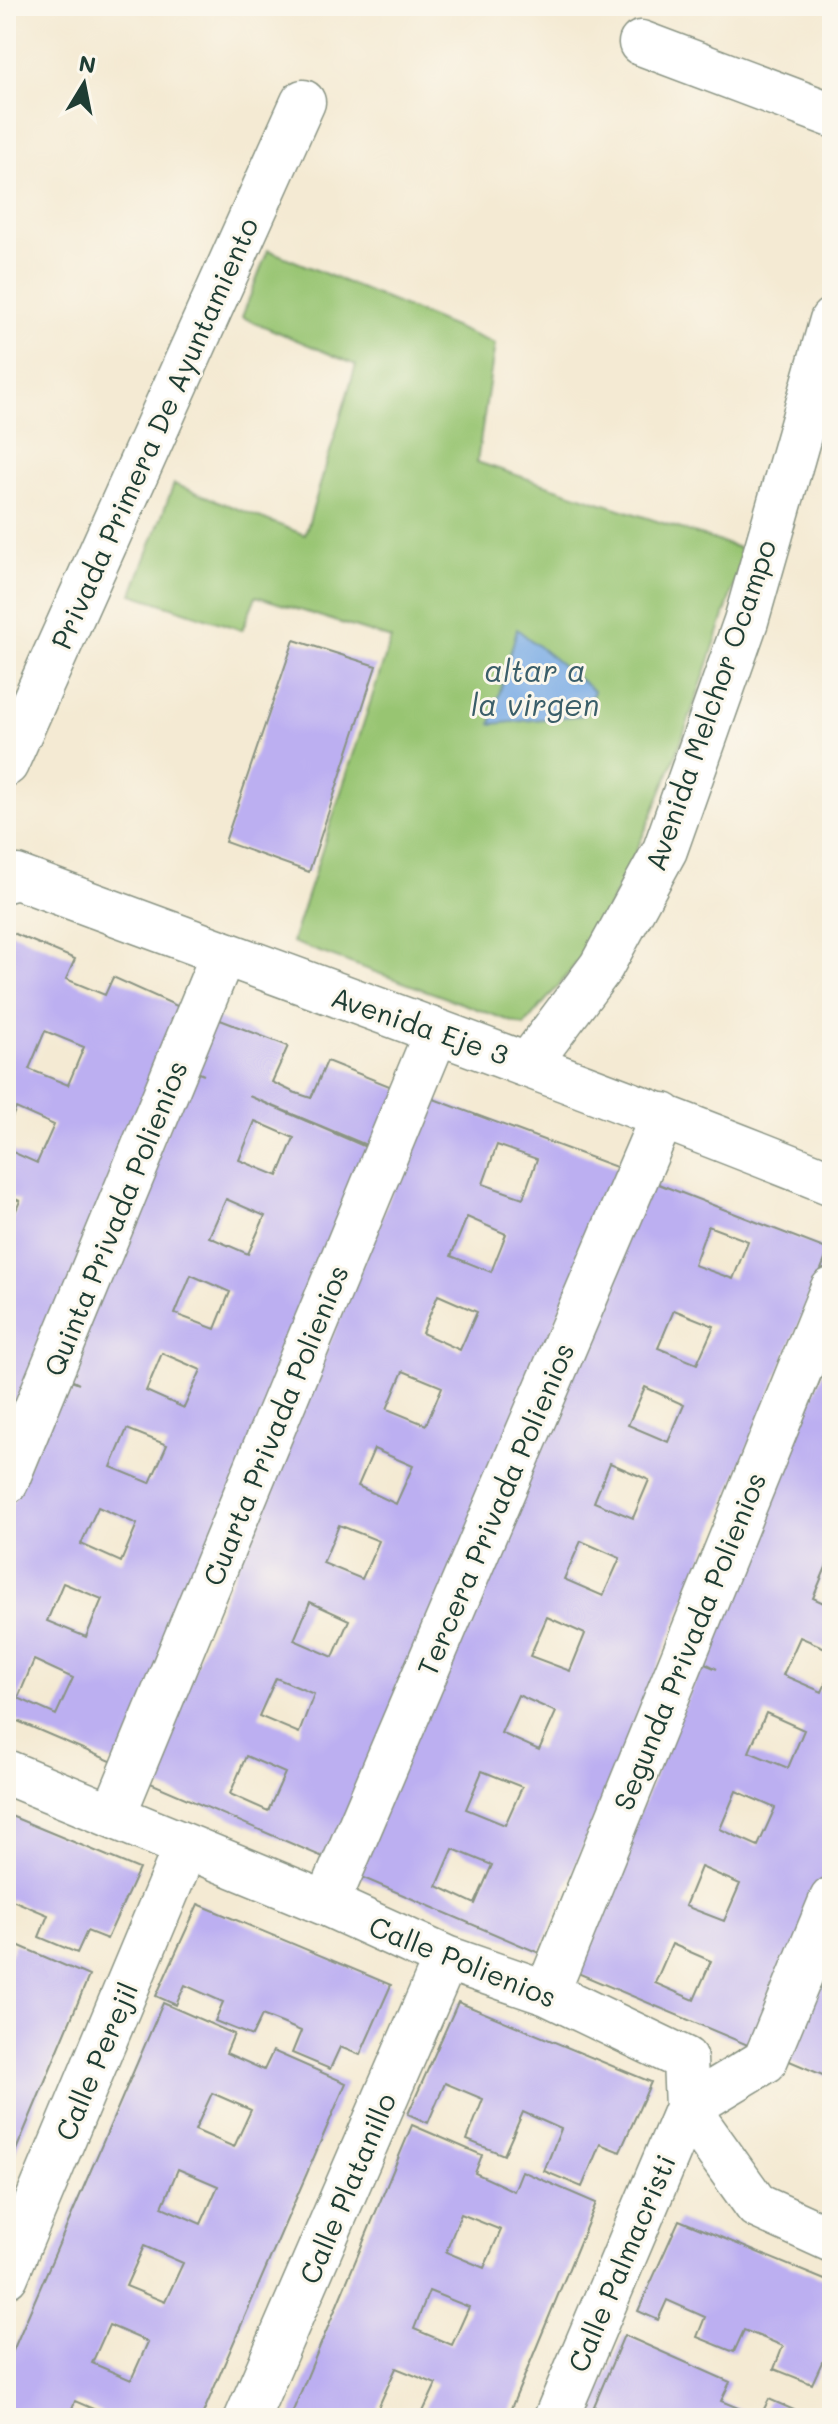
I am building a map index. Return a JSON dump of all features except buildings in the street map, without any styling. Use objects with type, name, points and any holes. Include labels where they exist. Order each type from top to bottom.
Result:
[{"type":"street","points":[[641,43],[832,115]]},
{"type":"street","name":"Privada Primera De Ayuntamiento","points":[[6,764],[303,102]]},
{"type":"street","name":"Avenida Melchor Ocampo","points":[[529,1063],[601,967],[665,850],[746,621],[832,320]]},
{"type":"street","name":"Avenida Eje 3","points":[[10,873],[436,1033],[529,1063],[832,1183]]},
{"type":"street","name":"Quinta Privada Polienios","points":[[6,1482],[223,954]]},
{"type":"street","name":"Cuarta Privada Polienios","points":[[113,1816],[436,1033]]},
{"type":"street","name":"Tercera Privada Polienios","points":[[327,1904],[663,1115]]},
{"type":"street","name":"Segunda Privada Polienios","points":[[547,1993],[832,1290]]},
{"type":"street","name":"Calle Polienios","points":[[6,1772],[327,1904],[446,1958],[547,1993],[685,2059],[687,2108]]},
{"type":"street","name":"Calle Perejil","points":[[6,2276],[186,1846]]},
{"type":"street","points":[[832,1899],[765,2061],[687,2108],[757,2206],[832,2240]]},
{"type":"street","name":"Calle Platanillo","points":[[247,2418],[446,1958]]},
{"type":"street","name":"Calle Palmacristi","points":[[556,2418],[687,2108]]},
{"type":"green space","points":[[268,250],[495,344],[477,462],[745,550],[676,755],[634,855],[579,960],[524,1026],[292,942],[391,639],[256,596],[242,630],[132,594],[174,484],[305,535],[356,365],[242,317]]},
{"type":"water","name":"altar a la virgen","points":[[517,629],[594,691],[584,715],[491,724]]}]
